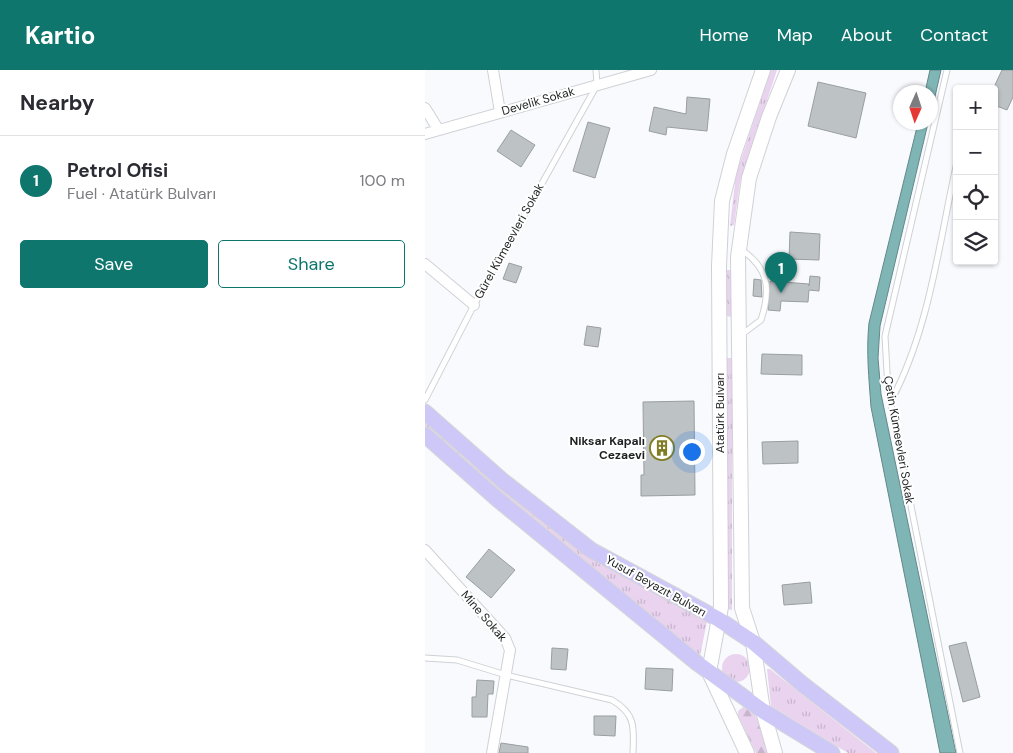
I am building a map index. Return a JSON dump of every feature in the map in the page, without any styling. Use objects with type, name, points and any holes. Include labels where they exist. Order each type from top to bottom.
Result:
[{"type":"main road","name":"Atatürk Bulvarı","points":[[709,672],[721,594],[720,247],[722,201],[726,182],[763,70]]},
{"type":"main road","name":"Atatürk Bulvarı","points":[[775,753],[763,711],[753,642],[742,608],[738,337],[739,248],[749,178],[788,70]]},
{"type":"main road","points":[[720,247],[739,248]]},
{"type":"main road","points":[[720,336],[738,337]]},
{"type":"main road","name":"Yusuf Beyazıt Bulvarı","points":[[425,412],[503,481],[591,550],[718,619],[753,642],[796,679],[891,753]]},
{"type":"main road","name":"Yusuf Beyazıt Bulvarı","points":[[425,435],[496,498],[709,672],[763,711],[832,753]]},
{"type":"main road","points":[[709,672],[747,753]]},
{"type":"street","points":[[493,70],[500,112]]},
{"type":"street","name":"Develik Sokak","points":[[425,134],[651,70]]},
{"type":"street","points":[[425,108],[438,129]]},
{"type":"street","points":[[425,264],[474,305]]},
{"type":"street","name":"Mine Sokak","points":[[425,550],[505,638],[510,650],[492,753]]},
{"type":"lane","points":[[596,70],[597,85]]},
{"type":"lane","name":"Çetin Kümeevleri Sokak","points":[[947,70],[885,336],[890,402],[960,753]]},
{"type":"lane","name":"Gürel Kümeevleri Sokak","points":[[425,400],[474,305],[597,85]]},
{"type":"lane","points":[[890,402],[906,370],[922,323],[954,175]]},
{"type":"lane","points":[[738,337],[761,320],[766,287],[766,276],[757,260],[739,248]]},
{"type":"lane","points":[[425,658],[457,660],[506,675],[612,700],[625,708],[634,727],[633,753]]},
{"type":"green space","points":[[771,70],[777,70],[740,182],[734,225],[730,226],[736,174]]},
{"type":"green space","points":[[726,270],[732,270],[732,317],[726,316]]},
{"type":"green space","points":[[726,358],[732,358],[732,610],[727,609]]},
{"type":"green space","points":[[425,421],[470,463],[595,561],[707,621],[700,656],[466,464],[425,427]]},
{"type":"green space","points":[[736,654],[746,658],[750,668],[746,678],[736,682],[726,678],[722,668],[726,658]]},
{"type":"green space","points":[[767,669],[770,669],[876,753],[848,753],[771,706]]},
{"type":"green space","points":[[743,707],[754,714],[757,719],[767,753],[756,753],[738,715],[738,711]]},
{"type":"water","points":[[930,70],[941,70],[938,85],[927,85]]},
{"type":"water","points":[[916,130],[926,130],[880,326],[878,358],[881,394],[956,753],[940,753],[871,407],[869,323]]},
{"type":"building","points":[[1002,70],[1013,70],[1013,97],[1007,110],[998,107],[998,85],[995,85]]},
{"type":"building","points":[[818,82],[866,93],[856,138],[808,126]]},
{"type":"building","points":[[687,97],[710,99],[707,131],[667,127],[666,135],[649,131],[654,107],[686,114]]},
{"type":"building","points":[[588,122],[610,128],[595,178],[573,171]]},
{"type":"building","points":[[511,130],[535,145],[521,167],[497,151]]},
{"type":"building","points":[[790,232],[820,234],[819,260],[789,259]]},
{"type":"building","points":[[509,263],[522,267],[516,283],[503,279]]},
{"type":"building","points":[[810,276],[820,277],[819,291],[809,290],[808,302],[781,301],[780,311],[768,310],[770,281],[809,284],[809,286]]},
{"type":"building","points":[[754,279],[761,280],[762,297],[753,296]]},
{"type":"building","points":[[587,326],[601,328],[598,347],[584,345]]},
{"type":"building","points":[[762,354],[802,355],[802,375],[761,374]]},
{"type":"building","name":"Niksar Kapalı Cezaevi","points":[[694,401],[695,495],[641,496],[641,475],[644,475],[643,402]]},
{"type":"building","points":[[798,441],[798,463],[763,464],[762,442]]},
{"type":"building","points":[[489,549],[515,570],[491,598],[466,577]]},
{"type":"building","points":[[810,582],[812,603],[784,605],[782,585]]},
{"type":"building","points":[[966,642],[980,697],[963,702],[949,646]]},
{"type":"building","points":[[552,648],[568,649],[566,670],[551,669]]},
{"type":"building","points":[[646,668],[673,669],[672,691],[645,689]]},
{"type":"building","points":[[477,680],[494,681],[493,694],[488,694],[487,717],[472,717],[472,697],[476,697]]},
{"type":"building","points":[[594,716],[616,716],[615,736],[594,735]]},
{"type":"building","points":[[501,743],[528,747],[528,753],[499,753]]},
{"type":"place","name":"Petrol Ofisi","points":[[781,293]]},
{"type":"place","name":"Niksar Kapalı Cezaevi","points":[[662,448]]}]
